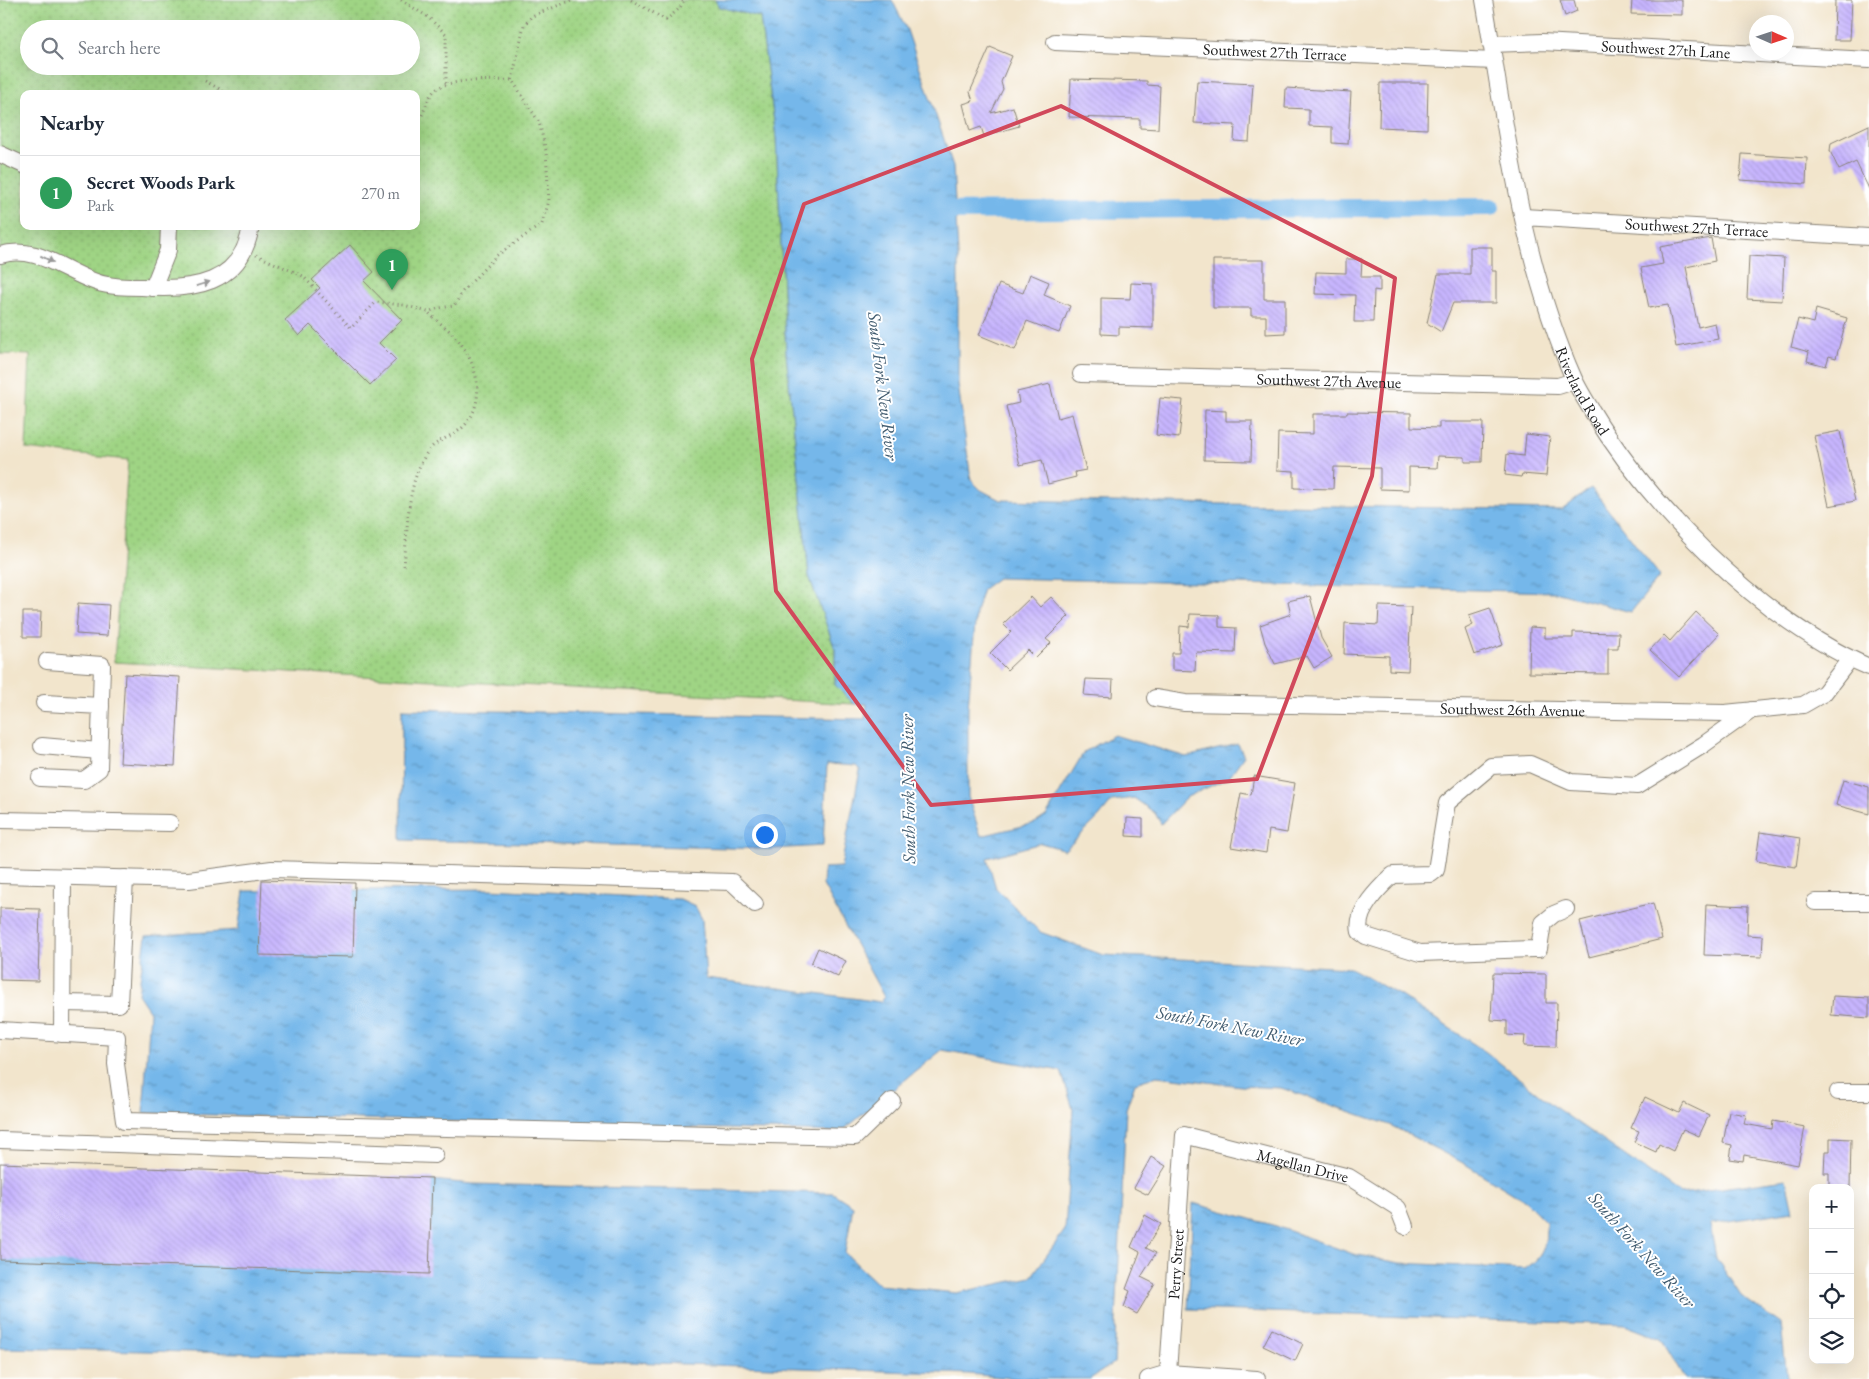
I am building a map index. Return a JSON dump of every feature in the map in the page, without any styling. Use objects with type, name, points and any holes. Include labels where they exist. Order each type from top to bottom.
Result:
[{"type":"street","name":"Riverland Road","points":[[1484,0],[1523,217],[1541,294],[1574,381],[1604,430],[1637,478],[1680,527],[1733,578],[1789,622],[1850,659],[1869,667]]},
{"type":"street","name":"Southwest 27th Terrace","points":[[1054,42],[1494,61]]},
{"type":"street","name":"Southwest 27th Lane","points":[[1492,44],[1542,42],[1869,60]]},
{"type":"street","points":[[0,154],[20,163]]},
{"type":"street","name":"Southwest 27th Terrace","points":[[1523,217],[1869,237]]},
{"type":"street","points":[[153,288],[168,250],[169,230]]},
{"type":"street","points":[[0,255],[23,251],[38,254],[98,283],[180,289],[202,285],[230,269],[244,250],[250,230]]},
{"type":"street","name":"Southwest 27th Avenue","points":[[1080,374],[1558,386],[1574,381]]},
{"type":"street","name":"Southwest 26th Avenue","points":[[1155,698],[1185,703],[1725,713],[1803,705],[1824,693],[1850,659]]},
{"type":"street","points":[[40,778],[84,780],[99,769],[102,666],[47,661]]},
{"type":"street","points":[[44,703],[101,706]]},
{"type":"street","points":[[1566,909],[1554,914],[1543,923],[1539,949],[1420,953],[1366,936],[1360,932],[1358,927],[1359,920],[1376,891],[1392,875],[1430,874],[1436,870],[1447,803],[1491,766],[1530,764],[1571,782],[1637,786],[1703,745],[1752,710]]},
{"type":"street","points":[[42,746],[99,750]]},
{"type":"street","points":[[0,820],[170,823]]},
{"type":"street","points":[[0,876],[189,880],[272,870],[732,882],[754,904]]},
{"type":"street","points":[[62,1034],[63,877]]},
{"type":"street","points":[[62,1002],[119,1004],[125,878]]},
{"type":"street","points":[[1815,902],[1869,902]]},
{"type":"street","points":[[0,1030],[117,1037],[116,1064],[124,1121],[855,1137],[892,1101]]},
{"type":"street","points":[[1838,1092],[1869,1092]]},
{"type":"street","name":"Magellan Drive","points":[[1184,1135],[1349,1177],[1398,1208],[1405,1226]]},
{"type":"street","name":"Perry Street","points":[[1168,1373],[1184,1135]]},
{"type":"street","points":[[0,1140],[435,1155]]},
{"type":"street","points":[[1148,1379],[1168,1373],[1257,1379]]},
{"type":"path","points":[[401,0],[428,17],[446,34],[446,83]]},
{"type":"path","points":[[428,312],[438,308],[454,306],[463,291],[496,256],[542,224],[549,201],[546,151],[539,122],[512,80],[524,25],[532,16],[572,0]]},
{"type":"path","points":[[631,0],[666,20],[680,8],[684,0]]},
{"type":"path","points":[[420,120],[434,90],[446,83],[512,80]]},
{"type":"path","points":[[205,81],[222,90]]},
{"type":"path","points":[[244,250],[303,276],[351,328],[376,302],[404,305],[428,312],[458,340],[471,362],[478,380],[476,407],[465,426],[429,450],[421,467],[412,491],[404,566]]},
{"type":"highlighted area","points":[[1061,106],[1395,278],[1372,476],[1257,779],[931,805],[776,591],[752,359],[804,204]]},
{"type":"green space","points":[[0,0],[715,0],[719,7],[760,17],[776,137],[786,353],[809,576],[835,649],[835,685],[854,704],[114,662],[128,460],[26,449],[30,355],[0,354]]},
{"type":"water","name":"South Fork New River","points":[[715,0],[892,0],[907,30],[953,166],[958,254],[958,384],[971,480],[981,490],[1000,500],[1562,510],[1591,488],[1660,576],[1631,612],[1555,592],[998,578],[983,589],[976,612],[968,708],[968,797],[981,836],[1035,823],[1046,816],[1084,752],[1114,735],[1186,757],[1238,744],[1244,756],[1228,778],[1187,797],[1161,824],[1155,813],[1134,798],[1112,801],[1098,818],[1065,850],[1041,843],[987,858],[996,888],[1040,932],[1103,955],[1350,968],[1399,995],[1486,1052],[1559,1110],[1680,1194],[1786,1179],[1793,1211],[1710,1224],[1716,1258],[1741,1296],[1781,1324],[1787,1379],[1685,1379],[1661,1339],[1625,1325],[1188,1309],[1193,1203],[1276,1226],[1353,1254],[1400,1263],[1525,1269],[1537,1259],[1543,1249],[1546,1238],[1546,1222],[1525,1201],[1465,1164],[1390,1125],[1281,1088],[1241,1086],[1157,1076],[1135,1083],[1126,1109],[1114,1363],[1090,1379],[1020,1379],[969,1374],[571,1360],[0,1348],[0,1168],[432,1180],[472,1184],[833,1193],[853,1206],[845,1253],[879,1285],[956,1293],[1031,1277],[1065,1230],[1073,1109],[1061,1071],[942,1050],[841,1132],[143,1113],[150,1012],[138,994],[146,936],[238,930],[244,891],[490,889],[680,899],[695,906],[702,919],[706,978],[881,1002],[884,997],[823,885],[824,868],[841,867],[860,770],[856,766],[827,764],[823,846],[771,849],[401,840],[402,709],[865,719],[867,704],[854,704],[835,685],[835,649],[809,576],[786,353],[776,137],[760,17],[719,7]]},
{"type":"building","points":[[1560,0],[1574,0],[1577,11],[1565,16]]},
{"type":"building","points":[[1632,0],[1682,0],[1682,15],[1631,14]]},
{"type":"building","points":[[1835,0],[1852,0],[1850,40],[1834,40]]},
{"type":"building","points":[[990,47],[1012,56],[1001,82],[1003,89],[991,113],[1013,107],[1019,126],[984,136],[981,127],[970,131],[963,104],[973,101],[970,92]]},
{"type":"building","points":[[1071,79],[1147,81],[1147,85],[1160,86],[1158,129],[1140,128],[1140,119],[1069,117]]},
{"type":"building","points":[[1197,81],[1253,84],[1249,142],[1234,141],[1235,125],[1194,123]]},
{"type":"building","points":[[1380,83],[1428,83],[1427,129],[1379,127]]},
{"type":"building","points":[[1286,88],[1351,92],[1348,144],[1332,143],[1332,127],[1309,126],[1309,109],[1285,108]]},
{"type":"building","points":[[1869,125],[1869,189],[1856,162],[1839,170],[1830,151],[1831,143]]},
{"type":"building","points":[[1742,154],[1807,158],[1806,184],[1740,180]]},
{"type":"building","points":[[1711,238],[1715,261],[1686,267],[1698,327],[1715,323],[1718,339],[1676,347],[1668,305],[1649,308],[1641,268],[1663,264],[1660,247]]},
{"type":"building","points":[[350,245],[374,272],[364,281],[402,320],[379,343],[396,360],[370,385],[310,325],[299,336],[285,320],[320,288],[312,280]]},
{"type":"building","points":[[1470,247],[1492,247],[1492,271],[1496,271],[1496,303],[1453,303],[1441,332],[1427,323],[1438,274],[1470,274]]},
{"type":"building","points":[[1749,256],[1784,258],[1782,301],[1747,299]]},
{"type":"building","points":[[1346,259],[1362,259],[1361,277],[1380,277],[1380,291],[1374,290],[1373,322],[1354,322],[1355,295],[1315,294],[1316,272],[1346,273]]},
{"type":"building","points":[[1213,260],[1264,260],[1264,299],[1285,299],[1285,333],[1266,334],[1266,316],[1251,316],[1251,308],[1213,308]]},
{"type":"building","points":[[1030,274],[1049,282],[1044,295],[1070,306],[1059,333],[1027,321],[1015,350],[979,335],[999,284],[1023,293]]},
{"type":"building","points":[[1131,283],[1153,284],[1153,328],[1119,327],[1119,335],[1101,334],[1101,298],[1130,299]]},
{"type":"building","points":[[1816,309],[1847,318],[1836,358],[1829,356],[1826,366],[1807,361],[1809,352],[1791,347],[1798,319],[1813,323]]},
{"type":"building","points":[[1050,384],[1058,418],[1072,414],[1086,470],[1075,472],[1076,477],[1048,484],[1042,460],[1020,465],[1006,406],[1019,403],[1017,392]]},
{"type":"building","points":[[1160,398],[1183,400],[1179,438],[1156,435]]},
{"type":"building","points":[[1205,410],[1226,411],[1226,421],[1252,421],[1251,461],[1204,460]]},
{"type":"building","points":[[1347,412],[1411,413],[1411,427],[1439,428],[1439,422],[1483,422],[1482,462],[1465,462],[1465,457],[1438,456],[1437,468],[1409,467],[1409,490],[1380,489],[1380,468],[1334,467],[1333,489],[1294,488],[1294,471],[1277,470],[1278,433],[1313,434],[1313,414],[1347,414]]},
{"type":"building","points":[[1840,431],[1855,501],[1829,506],[1814,436]]},
{"type":"building","points":[[1526,434],[1550,437],[1546,476],[1522,474],[1521,477],[1505,475],[1507,454],[1524,456]]},
{"type":"building","points":[[1310,596],[1321,638],[1332,657],[1314,668],[1307,656],[1275,664],[1265,643],[1260,625],[1291,614],[1288,601]]},
{"type":"building","points":[[1031,597],[1040,607],[1051,597],[1069,616],[1046,639],[1051,643],[1036,658],[1028,650],[1007,670],[990,653],[1011,632],[1003,624]]},
{"type":"building","points":[[78,603],[109,605],[107,636],[76,634]]},
{"type":"building","points":[[1379,606],[1411,607],[1408,671],[1389,670],[1389,656],[1344,654],[1345,623],[1378,625]]},
{"type":"building","points":[[1490,608],[1503,645],[1474,655],[1465,629],[1473,625],[1469,615]]},
{"type":"building","points":[[23,612],[41,612],[40,637],[23,637]]},
{"type":"building","points":[[1696,612],[1719,634],[1679,677],[1650,650],[1664,635],[1670,641]]},
{"type":"building","points":[[1190,614],[1219,615],[1219,627],[1236,628],[1235,653],[1196,652],[1195,671],[1172,670],[1172,653],[1179,653],[1180,626],[1189,627]]},
{"type":"building","points":[[1530,627],[1545,628],[1545,638],[1573,638],[1573,632],[1619,633],[1618,648],[1608,648],[1608,674],[1529,673]]},
{"type":"building","points":[[125,674],[180,677],[175,766],[120,763]]},
{"type":"building","points":[[1086,679],[1113,680],[1112,697],[1084,695]]},
{"type":"building","points":[[1254,776],[1295,783],[1287,833],[1269,830],[1266,853],[1231,847],[1241,793],[1251,795]]},
{"type":"building","points":[[1843,780],[1869,787],[1869,814],[1836,805]]},
{"type":"building","points":[[1127,818],[1143,819],[1143,837],[1126,836]]},
{"type":"building","points":[[1760,832],[1800,838],[1796,867],[1756,861]]},
{"type":"building","points":[[262,880],[355,883],[353,957],[259,955]]},
{"type":"building","points":[[1653,903],[1662,939],[1589,957],[1580,921]]},
{"type":"building","points":[[1706,904],[1748,906],[1747,935],[1763,936],[1762,957],[1704,955]]},
{"type":"building","points":[[0,908],[40,909],[38,981],[0,980]]},
{"type":"building","points":[[818,948],[846,961],[838,977],[811,964]]},
{"type":"building","points":[[1493,973],[1546,974],[1546,1003],[1557,1003],[1556,1047],[1524,1046],[1525,1036],[1507,1035],[1507,1021],[1491,1020]]},
{"type":"building","points":[[1833,996],[1869,998],[1869,1018],[1831,1015]]},
{"type":"building","points":[[1645,1097],[1679,1113],[1684,1103],[1709,1115],[1699,1136],[1683,1129],[1673,1151],[1659,1144],[1656,1152],[1634,1142],[1639,1131],[1631,1128]]},
{"type":"building","points":[[1729,1112],[1746,1115],[1744,1124],[1772,1129],[1773,1121],[1805,1127],[1798,1165],[1744,1155],[1743,1161],[1730,1159],[1732,1145],[1723,1143]]},
{"type":"building","points":[[1830,1138],[1851,1139],[1850,1184],[1829,1184],[1829,1173],[1824,1173],[1825,1151],[1830,1151]]},
{"type":"building","points":[[1151,1157],[1166,1166],[1148,1195],[1134,1188]]},
{"type":"building","points":[[0,1163],[432,1178],[429,1274],[0,1260]]},
{"type":"building","points":[[1145,1215],[1161,1224],[1146,1248],[1156,1253],[1141,1277],[1155,1284],[1137,1314],[1124,1307],[1130,1291],[1126,1289],[1140,1252],[1131,1247]]},
{"type":"building","points":[[1272,1329],[1303,1344],[1295,1361],[1263,1346]]},
{"type":"waterway","points":[[932,211],[1491,207]]},
{"type":"place","name":"Secret Woods Park","points":[[392,290]]}]
